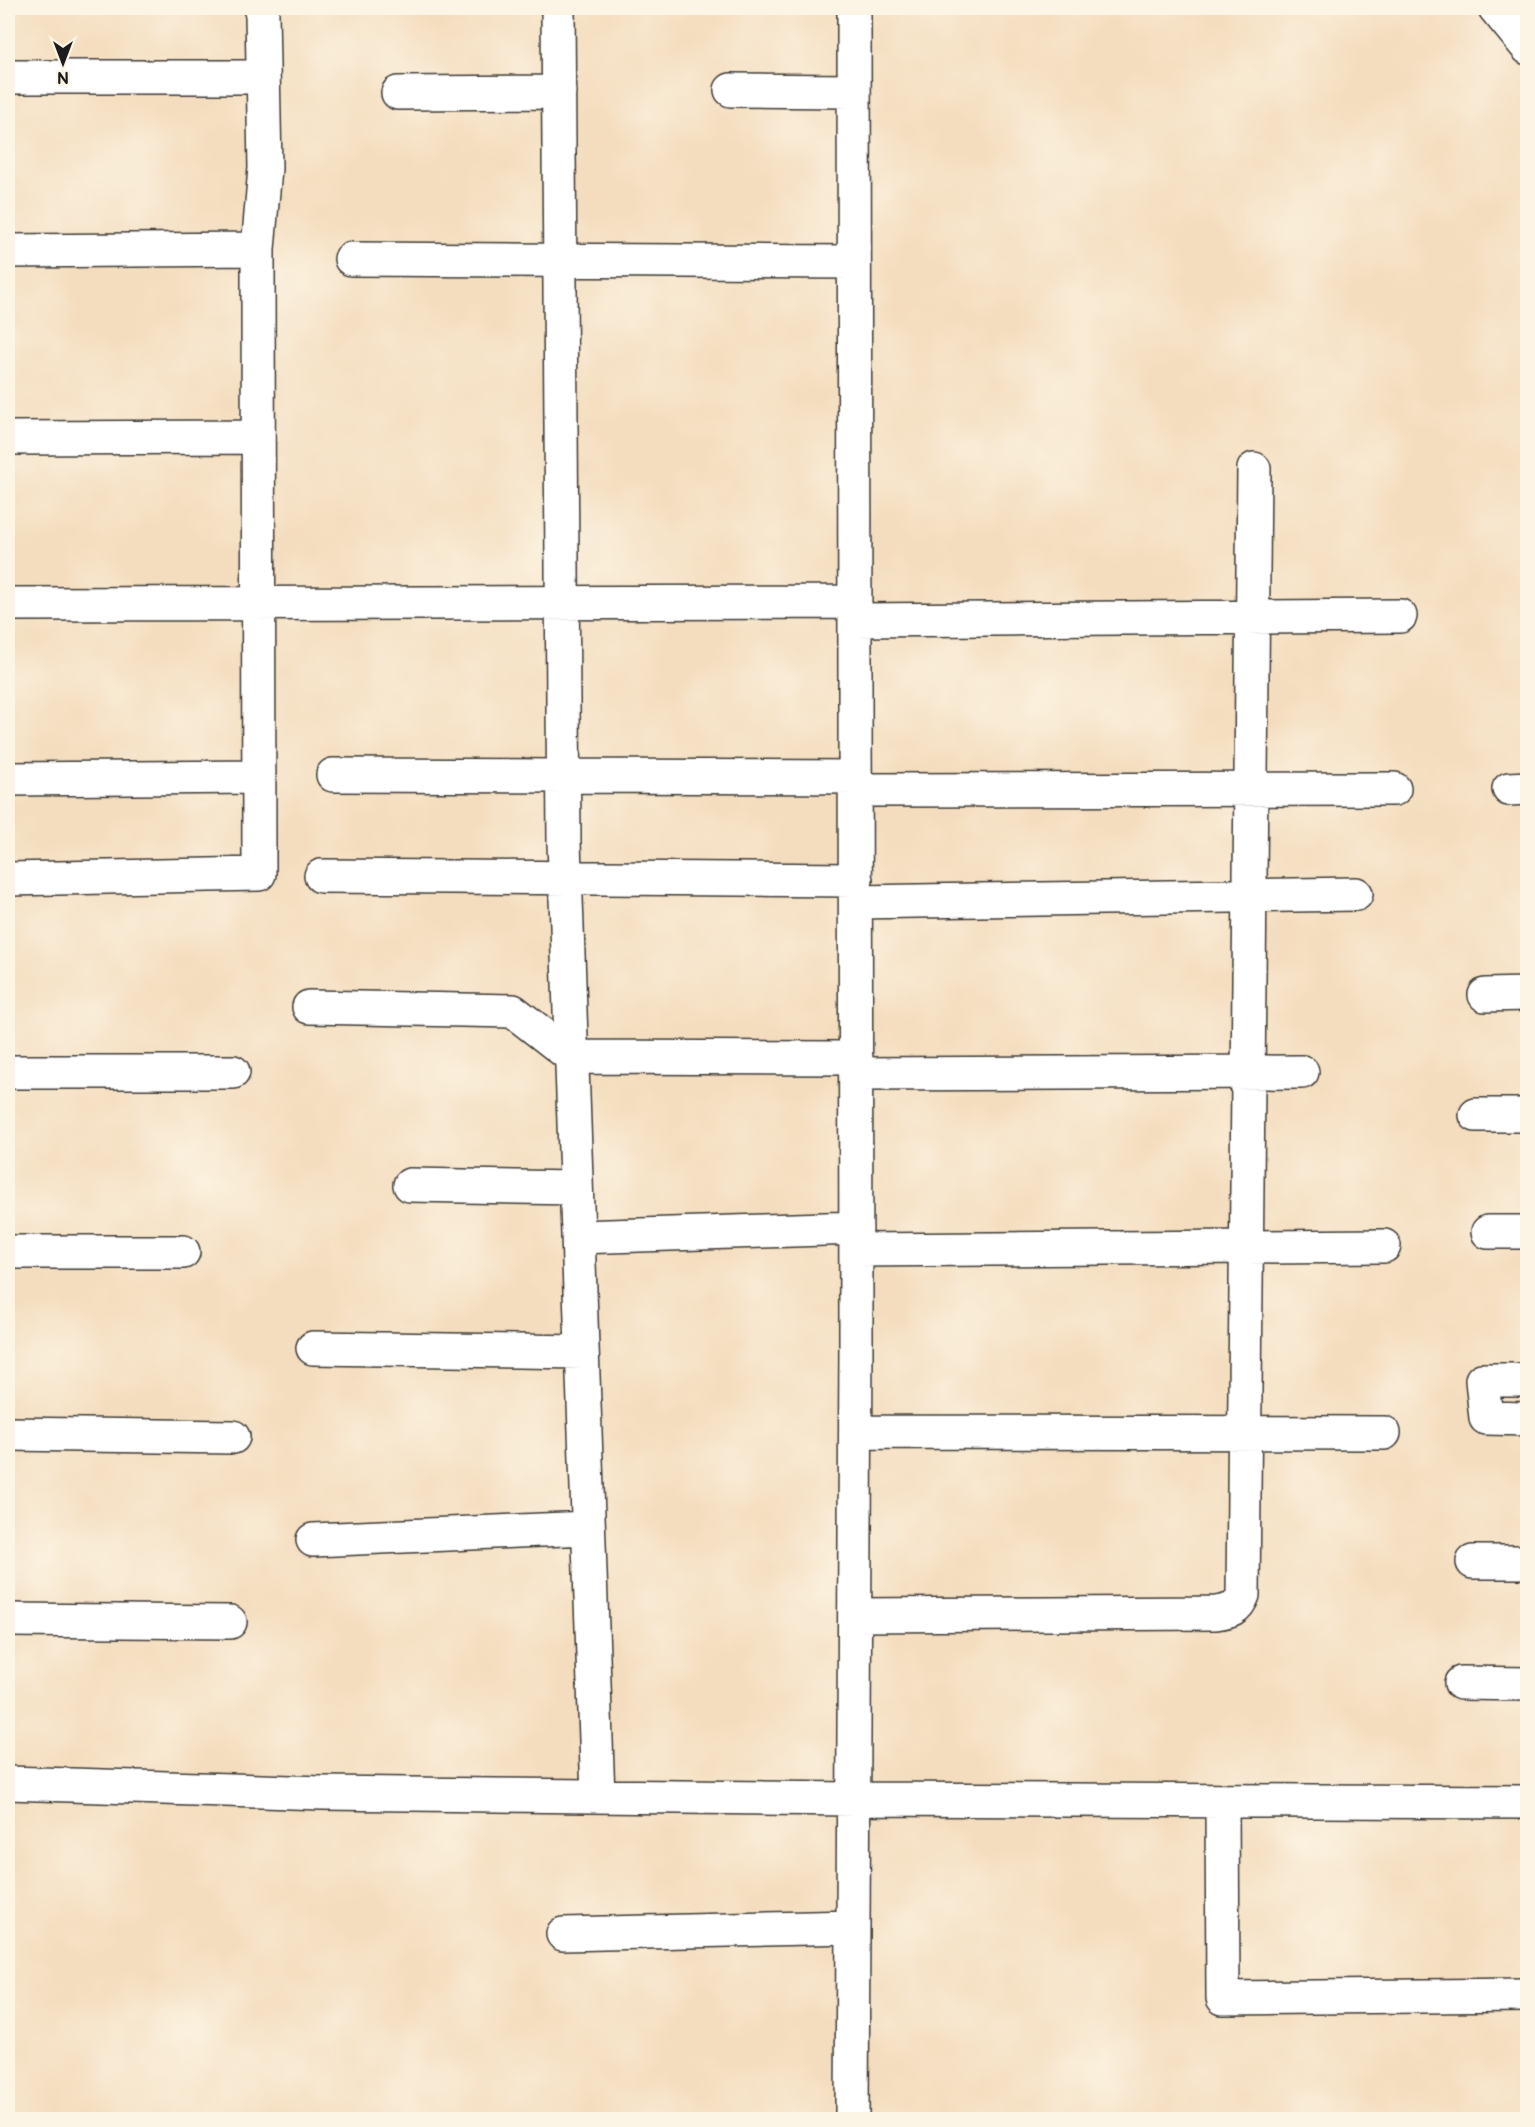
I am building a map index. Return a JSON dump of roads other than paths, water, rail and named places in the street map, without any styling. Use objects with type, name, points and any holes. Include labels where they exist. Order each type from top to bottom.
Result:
[{"type":"street","points":[[8,879],[259,874],[258,249],[265,168],[262,13],[260,8]]},
{"type":"street","points":[[558,8],[565,878],[597,1796]]},
{"type":"street","points":[[852,2120],[856,1432],[854,8]]},
{"type":"street","points":[[1495,8],[1527,48]]},
{"type":"street","points":[[8,77],[263,77]]},
{"type":"street","points":[[730,90],[853,91]]},
{"type":"street","points":[[398,93],[559,92]]},
{"type":"street","points":[[8,251],[258,249]]},
{"type":"street","points":[[351,259],[854,262]]},
{"type":"street","points":[[8,438],[258,437]]},
{"type":"street","points":[[855,1615],[1216,1613],[1234,1609],[1240,1604],[1243,1595],[1245,1433],[1254,469]]},
{"type":"street","points":[[8,604],[563,602],[855,611],[1252,617],[1400,616]]},
{"type":"street","points":[[333,775],[564,776],[856,784],[1394,789]]},
{"type":"street","points":[[8,779],[259,777]]},
{"type":"street","points":[[321,876],[565,878],[856,891],[1356,894]]},
{"type":"street","points":[[1485,995],[1527,994]]},
{"type":"street","points":[[309,1007],[513,1011],[572,1057],[856,1066],[1302,1072]]},
{"type":"street","points":[[8,1072],[233,1072]]},
{"type":"street","points":[[1476,1115],[1527,1114]]},
{"type":"street","points":[[410,1185],[576,1188]]},
{"type":"street","points":[[1488,1232],[1527,1232]]},
{"type":"street","points":[[578,1237],[856,1239],[1246,1247],[1384,1246]]},
{"type":"street","points":[[8,1252],[183,1252]]},
{"type":"street","points":[[314,1348],[582,1352]]},
{"type":"street","points":[[1527,1380],[1482,1380],[1486,1418],[1527,1419]]},
{"type":"street","points":[[856,1432],[1384,1433]]},
{"type":"street","points":[[8,1434],[233,1437]]},
{"type":"street","points":[[314,1540],[588,1528]]},
{"type":"street","points":[[1473,1562],[1527,1562]]},
{"type":"street","points":[[8,1620],[230,1622]]},
{"type":"street","points":[[1461,1683],[1527,1684]]},
{"type":"street","points":[[8,1783],[322,1793],[854,1799],[1527,1802]]},
{"type":"street","points":[[1222,1801],[1223,1998],[1527,1995]]},
{"type":"street","points":[[563,1934],[853,1927]]}]
